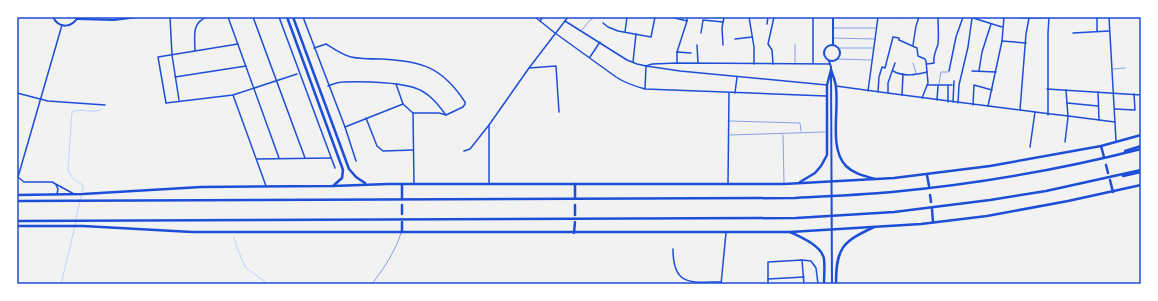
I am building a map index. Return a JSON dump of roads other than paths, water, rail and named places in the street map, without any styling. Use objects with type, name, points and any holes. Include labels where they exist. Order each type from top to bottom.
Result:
[{"type":"main road","points":[[287,17],[342,170],[342,178],[333,186]]},
{"type":"main road","points":[[293,17],[349,169],[356,177],[366,184]]},
{"type":"main road","points":[[798,183],[815,173],[825,160],[826,85],[832,68]]},
{"type":"main road","points":[[832,68],[836,86],[839,154],[845,165],[850,170],[857,174],[877,179]]},
{"type":"main road","points":[[17,194],[88,194],[201,187],[333,186],[366,184],[784,184],[927,175],[990,166],[1101,146],[1141,135]]},
{"type":"main road","points":[[1101,146],[1104,157]]},
{"type":"main road","points":[[17,201],[795,198],[891,192],[998,179],[1043,172],[1118,155],[1141,147]]},
{"type":"main road","points":[[1106,164],[1108,173]]},
{"type":"main road","points":[[17,221],[796,218],[894,212],[998,199],[1108,179],[1141,171]]},
{"type":"main road","points":[[927,175],[929,186]]},
{"type":"main road","points":[[1108,179],[1113,192]]},
{"type":"main road","points":[[402,184],[402,199]]},
{"type":"main road","points":[[575,184],[575,198]]},
{"type":"main road","points":[[17,226],[83,226],[192,232],[790,232],[933,222],[998,214],[1113,192],[1141,185]]},
{"type":"main road","points":[[930,195],[931,202]]},
{"type":"main road","points":[[402,205],[402,214]]},
{"type":"main road","points":[[575,205],[575,215]]},
{"type":"main road","points":[[932,209],[933,222]]},
{"type":"main road","points":[[402,222],[402,232]]},
{"type":"main road","points":[[574,233],[575,222]]},
{"type":"main road","points":[[836,284],[836,265],[844,246],[858,235],[875,226]]},
{"type":"main road","points":[[790,232],[815,245],[823,255],[824,284]]},
{"type":"street","points":[[53,17],[55,21],[62,25],[72,24],[78,18],[114,20],[138,17]]},
{"type":"street","points":[[170,17],[172,55],[179,101]]},
{"type":"street","points":[[195,51],[195,28],[200,20],[207,17]]},
{"type":"street","points":[[228,17],[279,158]]},
{"type":"street","points":[[254,17],[305,158]]},
{"type":"street","points":[[279,17],[335,168]]},
{"type":"street","points":[[303,17],[356,161]]},
{"type":"street","points":[[535,17],[625,83],[645,88],[826,96]]},
{"type":"street","points":[[540,21],[543,17]]},
{"type":"street","points":[[464,151],[470,150],[568,17]]},
{"type":"street","points":[[625,32],[627,17]]},
{"type":"street","points":[[603,23],[608,27],[625,32],[651,37],[655,17]]},
{"type":"street","points":[[671,17],[687,21]]},
{"type":"street","points":[[677,63],[677,52],[687,17]]},
{"type":"street","points":[[723,45],[722,28],[724,17]]},
{"type":"street","points":[[750,17],[754,47],[754,64]]},
{"type":"street","points":[[767,24],[768,17]]},
{"type":"street","points":[[773,64],[772,50],[768,44],[774,17]]},
{"type":"street","points":[[813,17],[813,64]]},
{"type":"street","points":[[832,45],[833,17]]},
{"type":"street","points":[[868,91],[878,17]]},
{"type":"street","points":[[913,45],[919,17]]},
{"type":"street","points":[[927,64],[934,63],[934,55],[939,35],[938,17]]},
{"type":"street","points":[[949,71],[956,37],[963,17]]},
{"type":"street","points":[[958,103],[959,85],[968,47],[971,17],[1002,27]]},
{"type":"street","points":[[988,106],[1002,41],[1004,17]]},
{"type":"street","points":[[1018,17],[1074,17]]},
{"type":"street","points":[[1097,17],[1097,32]]},
{"type":"street","points":[[1109,17],[1116,141]]},
{"type":"street","points":[[1020,110],[1029,18]]},
{"type":"street","points":[[1048,114],[1047,88],[1049,18]]},
{"type":"street","points":[[701,33],[704,20],[723,22]]},
{"type":"street","points":[[565,21],[633,62],[646,66],[680,71],[826,85]]},
{"type":"street","points":[[979,71],[982,52],[991,24]]},
{"type":"street","points":[[62,25],[18,173],[19,178],[24,182],[48,182],[75,194]]},
{"type":"street","points":[[1073,33],[1109,31]]},
{"type":"street","points":[[633,62],[636,34]]},
{"type":"street","points":[[734,39],[752,37]]},
{"type":"street","points":[[878,92],[880,73],[882,67],[885,68],[893,37],[899,38],[899,40],[913,45],[918,49],[918,56],[925,59],[927,64],[927,85],[922,98]]},
{"type":"street","points":[[1002,41],[1026,44]]},
{"type":"street","points":[[590,58],[600,42]]},
{"type":"street","points":[[238,44],[158,57],[166,103],[233,95],[297,74]]},
{"type":"street","points":[[314,48],[326,44],[340,53],[352,57],[407,61],[421,64],[433,69],[450,81],[465,104],[463,107],[446,115],[439,113],[413,113],[403,104],[396,84]]},
{"type":"street","points":[[698,45],[698,63]]},
{"type":"street","points":[[832,45],[839,48],[840,55],[832,68]]},
{"type":"street","points":[[832,45],[828,46],[824,52],[832,68],[832,284]]},
{"type":"street","points":[[677,52],[691,53]]},
{"type":"street","points":[[646,66],[652,64],[677,63],[813,64],[836,60]]},
{"type":"street","points":[[888,94],[888,83],[895,63]]},
{"type":"street","points":[[175,77],[246,66]]},
{"type":"street","points":[[529,68],[556,66],[559,112]]},
{"type":"street","points":[[645,88],[646,66]]},
{"type":"street","points":[[972,70],[996,72]]},
{"type":"street","points":[[893,71],[903,74],[927,72]]},
{"type":"street","points":[[902,95],[903,74]]},
{"type":"street","points":[[735,93],[737,77]]},
{"type":"street","points":[[953,102],[954,81]]},
{"type":"street","points":[[328,86],[342,82],[396,84],[416,88],[426,93],[434,100],[446,115]]},
{"type":"street","points":[[927,85],[952,85]]},
{"type":"street","points":[[937,100],[937,90],[939,85]]},
{"type":"street","points":[[948,85],[948,102]]},
{"type":"street","points":[[973,104],[974,85],[992,90]]},
{"type":"street","points":[[836,86],[948,102],[1115,122]]},
{"type":"street","points":[[1047,88],[1141,95]]},
{"type":"street","points":[[1065,142],[1068,117],[1066,90]]},
{"type":"street","points":[[728,184],[729,92]]},
{"type":"street","points":[[1098,92],[1099,120]]},
{"type":"street","points":[[17,93],[41,99],[105,105]]},
{"type":"street","points":[[1115,109],[1135,110],[1134,94]]},
{"type":"street","points":[[233,95],[266,186]]},
{"type":"street","points":[[1067,103],[1098,106]]},
{"type":"street","points":[[344,127],[403,104]]},
{"type":"street","points":[[1030,147],[1035,112]]},
{"type":"street","points":[[413,113],[414,184]]},
{"type":"street","points":[[366,118],[377,146],[380,149],[383,151],[413,150]]},
{"type":"street","points":[[489,125],[489,184]]},
{"type":"street","points":[[256,159],[331,158]]},
{"type":"street","points":[[55,184],[58,187],[56,194]]},
{"type":"street","points":[[672,249],[675,271],[682,278],[691,281],[721,283],[726,232]]},
{"type":"street","points":[[802,260],[804,284]]},
{"type":"street","points":[[768,284],[768,262],[802,260],[811,261],[816,268],[818,274],[818,284]]},
{"type":"street","points":[[768,279],[804,277]]},
{"type":"lane","points":[[581,31],[589,21],[595,17]]},
{"type":"lane","points":[[833,28],[877,28]]},
{"type":"lane","points":[[833,38],[874,39]]},
{"type":"lane","points":[[795,44],[795,64]]},
{"type":"lane","points":[[839,48],[873,48]]},
{"type":"lane","points":[[836,60],[871,60]]},
{"type":"lane","points":[[913,63],[916,74]]},
{"type":"lane","points":[[1113,69],[1125,68]]},
{"type":"lane","points":[[939,85],[941,72],[953,71]]},
{"type":"lane","points":[[728,121],[800,123],[801,132]]},
{"type":"lane","points":[[728,135],[826,132]]},
{"type":"lane","points":[[783,134],[784,184]]},
{"type":"lane","points":[[372,284],[397,246],[402,232]]},
{"type":"waterway","points":[[76,219],[83,185],[73,178],[68,169],[72,112],[79,110],[99,111],[102,109]]},
{"type":"waterway","points":[[61,284],[76,222]]},
{"type":"waterway","points":[[234,237],[245,267],[268,284]]}]
